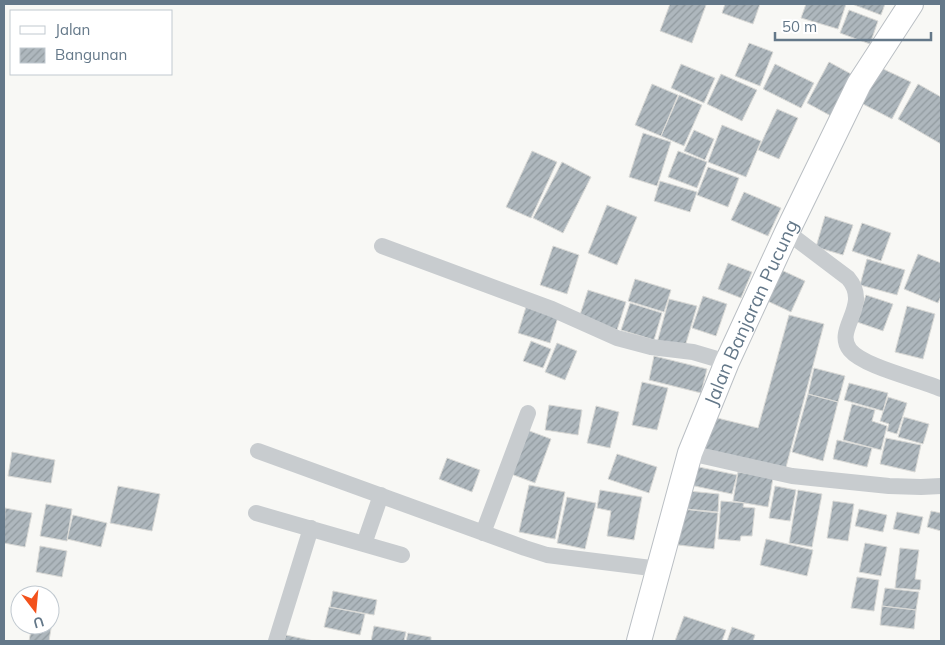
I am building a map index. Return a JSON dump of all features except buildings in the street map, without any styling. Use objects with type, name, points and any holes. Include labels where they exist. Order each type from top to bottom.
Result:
[{"type":"street","name":"Jalan Banjaran Pucung","points":[[639,641],[690,453],[727,362],[787,232],[859,84],[911,4]]},
{"type":"street","points":[[787,232],[848,278],[855,286],[857,292],[856,305],[845,335],[848,348],[853,353],[882,369],[941,389]]},
{"type":"street","points":[[382,246],[552,309],[617,338],[651,347],[693,352],[727,362]]},
{"type":"street","points":[[483,533],[528,413]]},
{"type":"street","points":[[258,451],[547,555],[659,569]]},
{"type":"street","points":[[690,453],[792,476],[889,486],[940,481]]},
{"type":"street","points":[[364,544],[381,495]]},
{"type":"street","points":[[256,512],[402,555]]},
{"type":"street","points":[[276,641],[311,528]]}]
